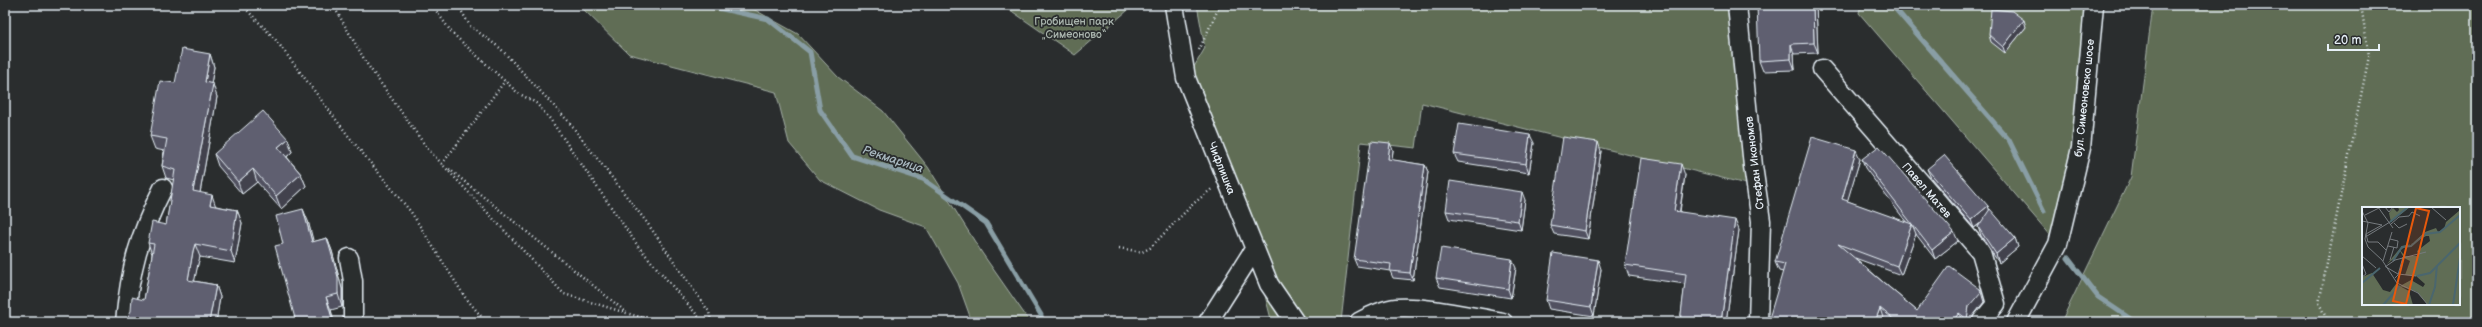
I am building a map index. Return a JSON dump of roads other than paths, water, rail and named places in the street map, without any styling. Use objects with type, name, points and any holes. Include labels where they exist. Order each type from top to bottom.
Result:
[{"type":"street","name":"Чифлишка","points":[[1174,5],[1186,78],[1269,284],[1295,322]]},
{"type":"street","name":"Стефан Икономов","points":[[1737,5],[1753,166],[1761,221],[1758,322]]},
{"type":"street","name":"бул. Симеоновско шосе","points":[[2016,322],[2058,244],[2081,148],[2094,5]]},
{"type":"street","name":"Павел Матев","points":[[1822,69],[1981,252],[1996,304],[1981,322]]},
{"type":"street","points":[[125,322],[132,267],[145,223],[163,188]]},
{"type":"street","points":[[1208,322],[1255,248]]},
{"type":"street","points":[[349,258],[353,281],[354,322]]},
{"type":"street","points":[[1359,322],[1369,316],[1395,308],[1413,308],[1503,322]]},
{"type":"waterway","name":"Рекмарица","points":[[704,5],[768,19],[810,52],[820,110],[852,156],[923,179],[986,223],[1041,315],[1042,322]]},
{"type":"waterway","points":[[1892,5],[2009,140],[2044,211]]},
{"type":"waterway","points":[[2068,258],[2098,297],[2135,322]]},
{"type":"park label","name":"Гробищен парк „Симеоново“","points":[[1074,27]]}]
